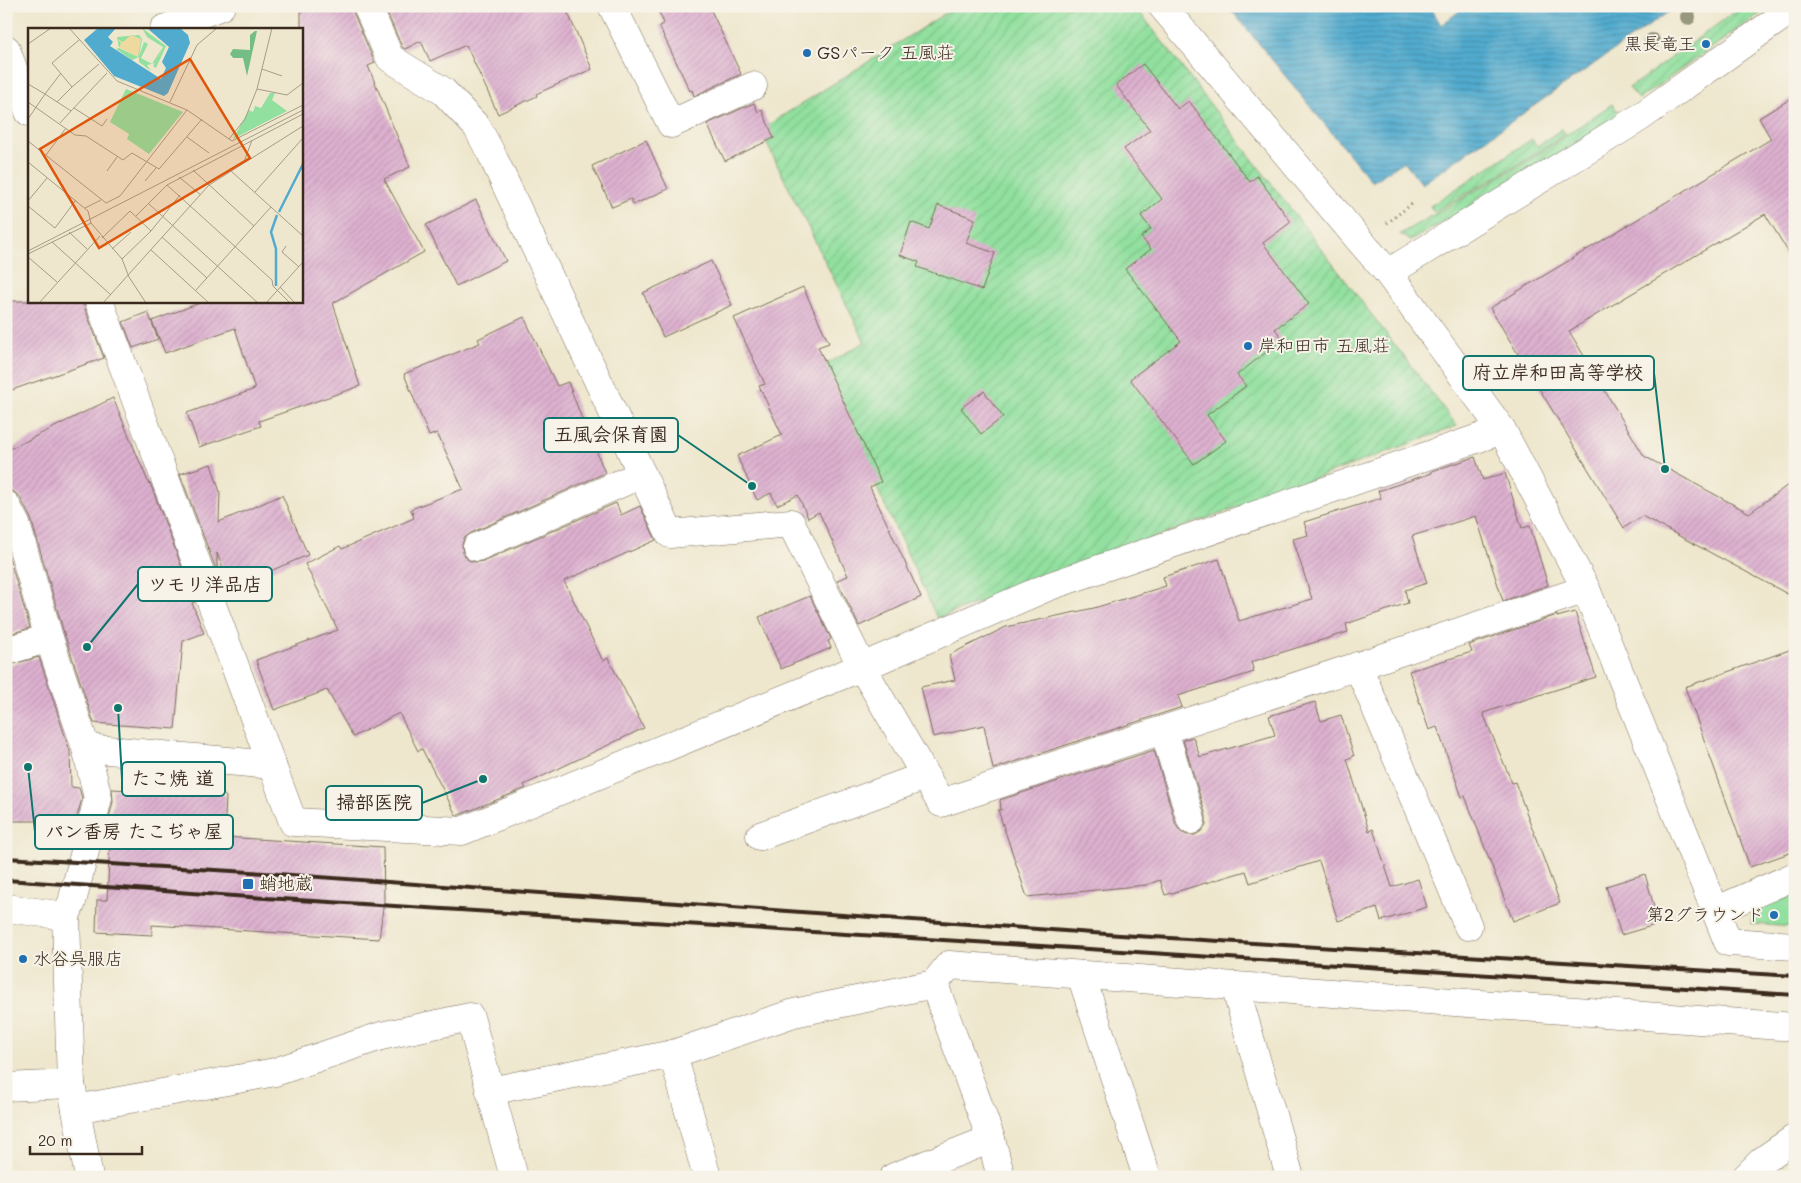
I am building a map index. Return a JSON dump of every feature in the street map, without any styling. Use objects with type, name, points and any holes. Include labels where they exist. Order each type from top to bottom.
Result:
[{"type":"street","points":[[166,28],[221,6]]},
{"type":"street","points":[[367,6],[390,58],[443,91],[476,127],[492,153],[670,534],[791,523],[862,667],[941,803],[1586,589]]},
{"type":"street","points":[[612,6],[671,124],[753,86]]},
{"type":"street","points":[[1162,6],[1360,242],[1388,272],[1502,430],[1586,589],[1728,942],[1795,946]]},
{"type":"street","points":[[1388,272],[1639,118],[1795,7]]},
{"type":"street","points":[[6,49],[24,82],[28,106]]},
{"type":"street","points":[[99,302],[293,822],[462,831],[862,667],[1050,586],[1502,430]]},
{"type":"street","points":[[477,547],[642,474]]},
{"type":"street","points":[[6,504],[16,524],[49,638],[86,748],[98,798],[72,902],[66,916],[73,1097],[89,1177]]},
{"type":"street","points":[[6,651],[49,638]]},
{"type":"street","points":[[1358,666],[1468,926]]},
{"type":"street","points":[[1164,730],[1191,820]]},
{"type":"street","points":[[86,748],[272,765]]},
{"type":"street","points":[[760,836],[925,776]]},
{"type":"street","points":[[1715,911],[1795,876]]},
{"type":"street","points":[[6,908],[66,916]]},
{"type":"street","points":[[490,1091],[673,1054],[794,1013],[934,984],[949,965],[1795,1027]]},
{"type":"street","points":[[1081,975],[1147,1177]]},
{"type":"street","points":[[934,984],[991,1139],[1000,1177]]},
{"type":"street","points":[[1235,986],[1290,1177]]},
{"type":"street","points":[[6,1087],[73,1097],[275,1072],[381,1036],[470,1018],[514,1177]]},
{"type":"street","points":[[673,1054],[707,1177]]},
{"type":"street","points":[[1746,1177],[1762,1161],[1795,1138]]},
{"type":"street","points":[[894,1177],[991,1139]]},
{"type":"green space","points":[[957,6],[1135,6],[1457,426],[937,618],[821,367],[865,342],[760,130]]},
{"type":"green space","points":[[1743,6],[1771,6],[1639,99],[1629,88]]},
{"type":"green space","points":[[1612,104],[1619,113],[1611,125],[1410,241],[1400,234],[1534,157]]},
{"type":"green space","points":[[1562,129],[1565,134],[1533,156],[1434,212],[1430,206],[1532,139],[1537,146]]},
{"type":"green space","name":"第2グラウンド","points":[[1795,893],[1795,927],[1751,924],[1755,907]]},
{"type":"water","points":[[1228,6],[1430,6],[1441,25],[1466,6],[1677,6],[1422,184],[1404,161],[1372,182]]},
{"type":"building","points":[[301,6],[352,6],[375,63],[368,66],[410,167],[384,179],[424,252],[333,303],[360,386],[259,421],[261,426],[199,447],[187,413],[255,389],[235,328],[165,353],[152,321],[202,302],[302,302]]},
{"type":"building","points":[[384,6],[565,6],[592,69],[536,94],[537,96],[498,114],[466,45],[430,61],[421,41],[405,49],[402,47]]},
{"type":"building","points":[[656,6],[709,6],[741,74],[694,96],[659,26],[664,23]]},
{"type":"building","points":[[1143,64],[1178,109],[1189,101],[1250,182],[1257,176],[1291,222],[1263,243],[1309,304],[1275,329],[1283,339],[1237,375],[1246,386],[1207,415],[1226,441],[1194,464],[1130,379],[1181,341],[1125,269],[1151,249],[1141,237],[1151,229],[1141,216],[1162,199],[1124,149],[1150,130],[1116,85]]},
{"type":"building","points":[[1795,96],[1795,263],[1765,214],[1569,331],[1644,456],[1749,513],[1795,480],[1795,598],[1642,516],[1624,528],[1490,308],[1771,139],[1759,118]]},
{"type":"building","points":[[754,103],[758,112],[762,110],[774,138],[725,161],[707,124]]},
{"type":"building","points":[[646,140],[668,189],[633,205],[631,199],[612,207],[592,166]]},
{"type":"building","points":[[476,200],[506,261],[456,286],[426,225]]},
{"type":"building","points":[[938,205],[975,219],[966,243],[995,253],[982,290],[917,267],[919,262],[900,255],[911,222],[929,229]]},
{"type":"building","points":[[711,261],[732,305],[663,337],[643,293]]},
{"type":"building","points":[[803,287],[829,343],[818,347],[881,482],[870,487],[921,597],[859,626],[837,580],[848,576],[819,512],[808,518],[798,495],[777,505],[771,493],[757,500],[737,456],[782,435],[759,386],[765,384],[734,318]]},
{"type":"building","points":[[6,301],[82,302],[104,358],[6,392]]},
{"type":"building","points":[[148,312],[158,339],[133,348],[123,322]]},
{"type":"building","points":[[524,317],[557,386],[568,382],[605,473],[471,533],[464,538],[462,545],[463,553],[468,560],[475,562],[483,561],[616,503],[621,515],[640,506],[656,540],[564,581],[603,661],[608,658],[644,728],[524,785],[526,788],[456,815],[422,749],[418,751],[399,713],[353,737],[327,690],[274,710],[256,660],[338,630],[305,564],[340,546],[342,549],[414,518],[411,509],[463,489],[437,433],[429,436],[404,374],[480,343],[478,339]]},
{"type":"building","points":[[984,391],[1003,417],[981,434],[961,408]]},
{"type":"building","points":[[113,398],[150,483],[195,602],[192,603],[204,633],[183,641],[175,729],[94,723],[64,633],[31,519],[20,497],[6,489],[6,451]]},
{"type":"building","points":[[1475,457],[1483,480],[1505,473],[1522,528],[1530,526],[1548,585],[1503,601],[1476,516],[1412,536],[1427,583],[1405,590],[1408,603],[1346,624],[1348,632],[1251,662],[1254,672],[1178,696],[1182,707],[993,769],[984,725],[933,737],[921,687],[955,680],[949,655],[1006,627],[1094,608],[1166,586],[1163,577],[1219,559],[1239,621],[1312,599],[1293,539],[1308,535],[1304,522],[1381,498],[1378,491]]},
{"type":"building","points":[[211,464],[220,492],[219,522],[282,495],[308,555],[230,588],[217,553],[217,572],[180,474]]},
{"type":"building","points":[[6,547],[30,628],[6,635]]},
{"type":"building","points":[[810,596],[831,639],[828,641],[831,648],[781,669],[759,617]]},
{"type":"building","points":[[1575,612],[1596,677],[1483,713],[1512,783],[1515,782],[1560,903],[1513,921],[1465,796],[1462,797],[1437,727],[1429,730],[1409,671],[1472,652],[1469,645],[1557,615],[1557,617]]},
{"type":"building","points":[[1795,648],[1795,851],[1750,867],[1685,687]]},
{"type":"building","points":[[39,657],[70,751],[71,787],[79,788],[82,798],[76,821],[6,821],[6,666]]},
{"type":"building","points":[[1315,702],[1321,721],[1341,715],[1354,756],[1347,759],[1369,831],[1373,829],[1392,887],[1418,879],[1427,907],[1381,921],[1377,908],[1338,921],[1319,861],[1250,883],[1246,871],[1165,895],[1160,880],[1146,885],[1027,897],[998,810],[1001,810],[1000,800],[1154,750],[1176,825],[1181,832],[1187,835],[1195,835],[1203,830],[1206,824],[1206,816],[1183,740],[1193,737],[1200,757],[1275,735],[1269,716]]},
{"type":"building","points":[[185,773],[204,774],[226,797],[224,837],[383,847],[384,900],[379,939],[152,925],[152,935],[96,932],[97,900],[107,900],[111,822],[108,822],[113,802],[112,789],[184,793]]},
{"type":"building","points":[[1645,874],[1655,910],[1651,911],[1655,925],[1621,935],[1606,886]]},
{"type":"railway","points":[[6,858],[250,872],[1120,935],[1795,976]]},
{"type":"railway","points":[[6,880],[1795,995]]},
{"type":"place","name":"黒長竜王","points":[[1706,44]]},
{"type":"place","name":"GSパーク 五風荘","points":[[807,53]]},
{"type":"place","name":"岸和田市 五風荘","points":[[1248,346]]},
{"type":"place","name":"府立岸和田高等学校","points":[[1665,469]]},
{"type":"place","name":"五風会保育園","points":[[752,486]]},
{"type":"place","name":"ツモリ洋品店","points":[[87,647]]},
{"type":"place","name":"たこ焼 道","points":[[118,708]]},
{"type":"place","name":"パン香房 たこぢゃ屋","points":[[28,767]]},
{"type":"place","name":"掃部医院","points":[[483,779]]},
{"type":"place","name":"蛸地蔵","points":[[248,884]]},
{"type":"place","name":"第2グラウンド","points":[[1774,915]]},
{"type":"place","name":"水谷呉服店","points":[[23,959]]}]
